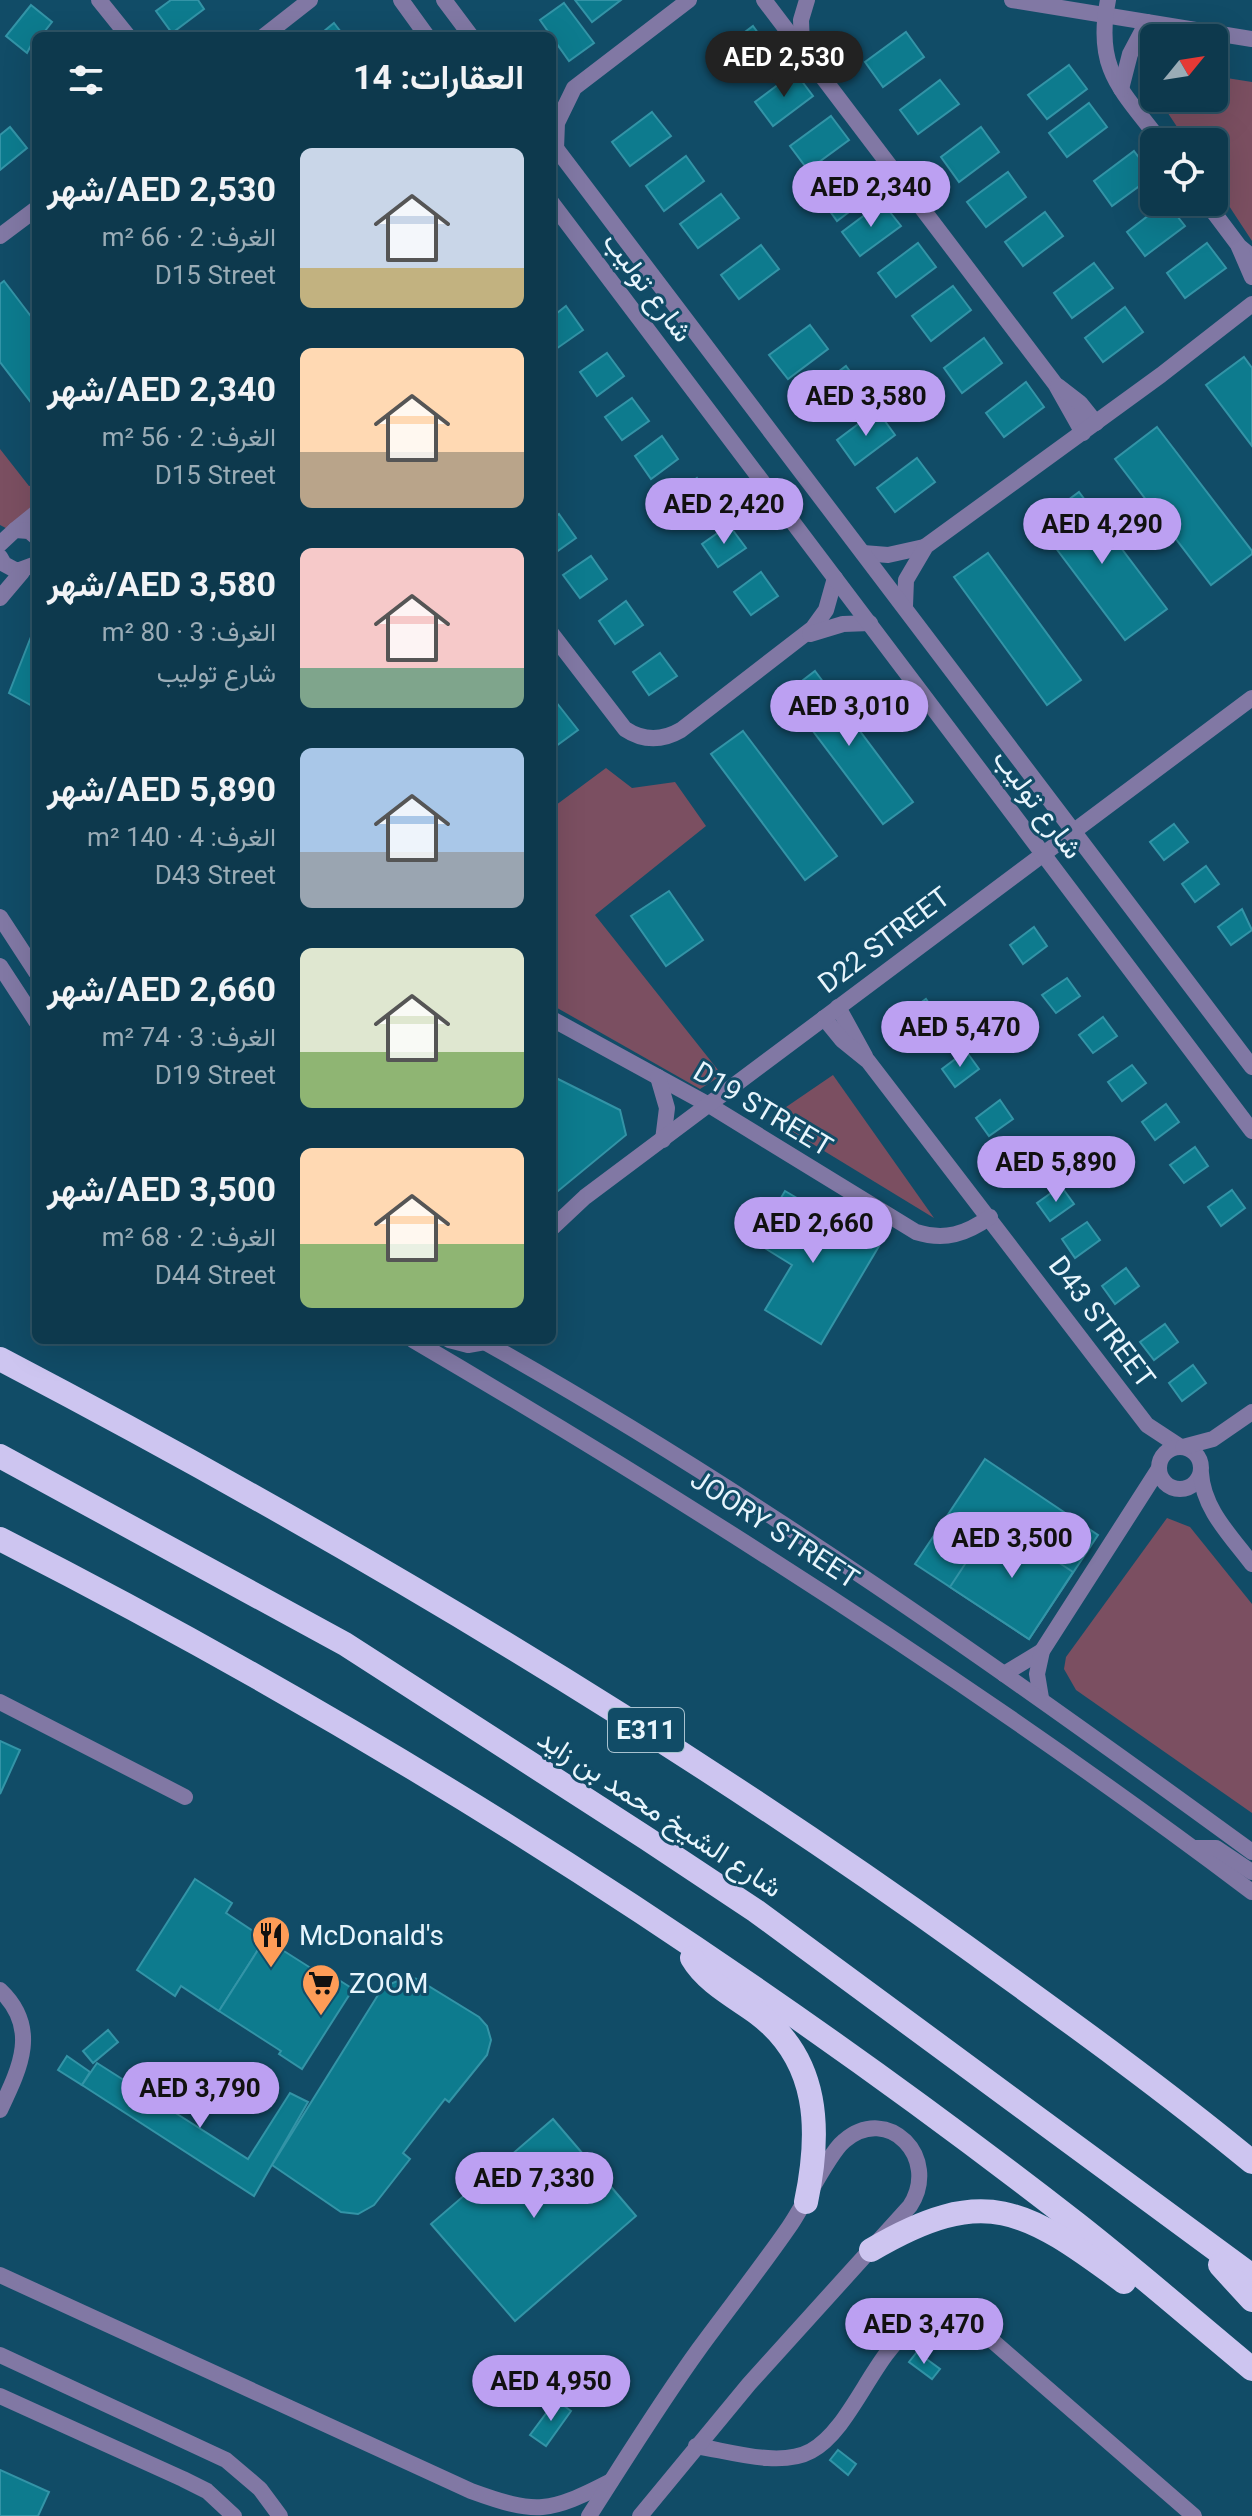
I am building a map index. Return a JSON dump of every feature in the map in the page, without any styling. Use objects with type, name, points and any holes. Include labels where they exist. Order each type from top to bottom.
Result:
[{"type":"highway","name":"E311","points":[[0,1359],[207,1468],[362,1556],[693,1759],[847,1861],[1048,2005],[1249,2159]]},
{"type":"highway","name":"شارع الشيخ محمد بن زايد","points":[[0,1456],[345,1644],[646,1838],[756,1911],[1178,2218],[1252,2276]]},
{"type":"highway","points":[[0,1539],[135,1607],[481,1809],[763,1993],[1078,2224],[1252,2369]]},
{"type":"highway","points":[[683,1942],[696,1964],[711,1979],[775,2027],[799,2062],[811,2092],[816,2123],[817,2144],[806,2202]]},
{"type":"highway","points":[[871,2250],[914,2224],[936,2217],[958,2212],[1004,2213],[1047,2228],[1157,2305],[1211,2335]]},
{"type":"highway","points":[[1178,2218],[1252,2300]]},
{"type":"street","points":[[99,0],[125,32]]},
{"type":"street","points":[[269,32],[310,0]]},
{"type":"street","points":[[401,0],[424,32]]},
{"type":"street","points":[[444,0],[468,32]]},
{"type":"street","points":[[556,92],[574,88],[689,0]]},
{"type":"street","points":[[764,0],[1056,385],[1080,403],[1089,428]]},
{"type":"street","points":[[803,49],[801,20],[807,0]]},
{"type":"street","points":[[1012,0],[1107,8],[1147,22],[1252,39]]},
{"type":"street","points":[[1107,8],[1103,47],[1106,62],[1121,89],[1150,128]]},
{"type":"street","points":[[1121,89],[1130,54],[1147,22]]},
{"type":"street","points":[[556,131],[574,88]]},
{"type":"street","name":"شارع توليب","points":[[556,149],[1252,1067]]},
{"type":"street","name":"شارع توليب","points":[[556,208],[1252,1131]]},
{"type":"street","points":[[1,234],[32,212]]},
{"type":"street","points":[[1217,216],[1245,251],[1252,277]]},
{"type":"street","points":[[863,553],[888,555],[926,546],[1089,428],[1252,304]]},
{"type":"street","points":[[0,592],[5,542],[32,517]]},
{"type":"street","points":[[5,542],[29,531],[32,534]]},
{"type":"street","points":[[5,542],[8,568],[31,569]]},
{"type":"street","points":[[905,606],[906,580],[926,546]]},
{"type":"street","points":[[0,598],[31,569]]},
{"type":"street","points":[[556,639],[618,722],[632,733],[651,739],[681,730],[805,636],[826,610],[835,578]]},
{"type":"street","points":[[805,636],[843,624],[870,623]]},
{"type":"street","name":"D22 STREET","points":[[556,1224],[574,1205],[1252,698]]},
{"type":"street","points":[[0,917],[32,966]]},
{"type":"street","points":[[0,966],[32,1015]]},
{"type":"street","name":"D43 STREET","points":[[838,1007],[854,1030],[868,1061]]},
{"type":"street","name":"D43 STREET","points":[[824,1018],[842,1040],[868,1061],[1147,1425],[1181,1447]]},
{"type":"street","name":"D19 STREET","points":[[556,1021],[709,1105],[916,1232],[942,1237],[955,1235],[990,1217]]},
{"type":"street","points":[[658,1077],[667,1108],[663,1140]]},
{"type":"street","name":"JOORY STREET","points":[[420,1344],[601,1450],[776,1559],[1014,1720],[1252,1892]]},
{"type":"street","name":"JOORY STREET","points":[[489,1344],[791,1530],[1041,1698],[1252,1852]]},
{"type":"street","points":[[1041,1698],[1037,1674],[1042,1651],[1138,1506],[1165,1452],[1221,1434],[1252,1412]]},
{"type":"street","name":"D43 STREET","points":[[1147,1425],[1158,1467]]},
{"type":"street","points":[[1138,1506],[1196,1483],[1221,1434]]},
{"type":"street","points":[[1181,1447],[1195,1453],[1201,1469],[1203,1491],[1211,1509],[1252,1564]]},
{"type":"street","points":[[1158,1467],[1161,1479],[1211,1509]]},
{"type":"street","points":[[1004,1674],[1042,1651]]},
{"type":"street","points":[[0,1702],[185,1797]]},
{"type":"street","points":[[1194,1848],[1216,1848],[1252,1872]]},
{"type":"street","points":[[0,1990],[19,2016],[25,2051],[0,2110]]},
{"type":"street","points":[[589,2516],[697,2352],[806,2202],[835,2152],[853,2134],[878,2129],[902,2138],[918,2158],[921,2183],[910,2206],[696,2446],[640,2516]]},
{"type":"street","points":[[0,2275],[471,2491],[514,2507],[539,2509],[570,2502],[611,2481]]},
{"type":"street","points":[[696,2446],[785,2458],[811,2452],[830,2434],[906,2331],[935,2318],[951,2318],[980,2330],[1194,2516]]},
{"type":"street","points":[[0,2355],[226,2460],[260,2489],[280,2516]]},
{"type":"street","points":[[0,2396],[195,2485],[234,2516]]},
{"type":"street","points":[[471,2491],[505,2516]]},
{"type":"shaded area","points":[[1228,78],[1252,82],[1252,241],[1228,204],[1228,128],[1178,128],[1167,112],[1228,112]]},
{"type":"shaded area","points":[[0,449],[29,486],[32,486],[32,542],[0,525]]},
{"type":"shaded area","points":[[606,768],[632,788],[675,782],[706,826],[595,915],[722,1075],[700,1089],[556,1007],[556,805]]},
{"type":"shaded area","points":[[833,1075],[934,1218],[770,1118]]},
{"type":"shaded area","points":[[1167,1518],[1190,1527],[1252,1604],[1252,1813],[1076,1690],[1064,1669],[1066,1657]]},
{"type":"building","points":[[171,0],[198,0],[204,9],[173,32],[156,11]]},
{"type":"building","points":[[575,0],[621,0],[592,22]]},
{"type":"building","points":[[564,3],[594,43],[569,61],[556,43],[556,32],[548,32],[540,20]]},
{"type":"building","points":[[31,5],[52,22],[44,32],[32,32],[32,44],[27,53],[6,36]]},
{"type":"building","points":[[334,23],[341,32],[323,32]]},
{"type":"building","points":[[753,26],[771,51],[731,81],[713,56]]},
{"type":"building","points":[[906,32],[924,57],[883,87],[865,62]]},
{"type":"building","points":[[1069,65],[1087,89],[1047,119],[1028,95]]},
{"type":"building","points":[[795,72],[813,96],[773,126],[755,102]]},
{"type":"building","points":[[940,80],[959,104],[918,134],[900,110]]},
{"type":"building","points":[[1089,103],[1107,127],[1067,157],[1049,133]]},
{"type":"building","points":[[652,112],[671,136],[630,166],[612,142]]},
{"type":"building","points":[[831,116],[849,140],[808,170],[790,146]]},
{"type":"building","points":[[10,127],[27,148],[0,170],[0,135]]},
{"type":"building","points":[[981,127],[999,152],[959,182],[941,157]]},
{"type":"building","points":[[1134,151],[1140,159],[1140,186],[1112,206],[1094,181]]},
{"type":"building","points":[[686,156],[704,181],[664,211],[646,186]]},
{"type":"building","points":[[860,166],[878,190],[837,221],[819,196]]},
{"type":"building","points":[[1008,172],[1026,197],[986,227],[967,202]]},
{"type":"building","points":[[721,194],[739,218],[698,248],[680,224]]},
{"type":"building","points":[[882,202],[901,226],[860,256],[842,232]]},
{"type":"building","points":[[1045,212],[1063,236],[1023,266],[1005,242]]},
{"type":"building","points":[[1148,216],[1177,216],[1185,226],[1145,256],[1127,232]]},
{"type":"building","points":[[918,243],[936,267],[896,297],[878,273]]},
{"type":"building","points":[[1207,243],[1226,268],[1185,298],[1167,273]]},
{"type":"building","points":[[761,245],[779,269],[739,299],[721,275]]},
{"type":"building","points":[[1094,263],[1113,288],[1072,318],[1054,293]]},
{"type":"building","points":[[4,281],[32,318],[32,404],[0,362],[0,284]]},
{"type":"building","points":[[953,286],[971,310],[931,341],[912,316]]},
{"type":"building","points":[[566,306],[583,330],[556,349],[556,314]]},
{"type":"building","points":[[1125,307],[1143,332],[1103,362],[1085,338]]},
{"type":"building","points":[[810,325],[828,349],[788,379],[769,355]]},
{"type":"building","points":[[984,338],[1002,363],[962,393],[944,368]]},
{"type":"building","points":[[607,353],[624,376],[597,396],[580,372]]},
{"type":"building","points":[[1244,357],[1252,368],[1252,446],[1206,385]]},
{"type":"building","points":[[846,366],[864,390],[824,420],[806,396]]},
{"type":"building","points":[[1026,382],[1044,407],[1004,437],[986,413]]},
{"type":"building","points":[[632,398],[649,421],[622,440],[605,417]]},
{"type":"building","points":[[877,410],[895,435],[855,465],[837,440]]},
{"type":"building","points":[[1157,427],[1252,551],[1211,585],[1115,459]]},
{"type":"building","points":[[662,436],[678,459],[651,479],[635,456]]},
{"type":"building","points":[[917,458],[935,482],[895,512],[877,488]]},
{"type":"building","points":[[697,478],[714,502],[687,521],[670,498]]},
{"type":"building","points":[[1079,492],[1167,609],[1125,640],[1037,523]]},
{"type":"building","points":[[559,514],[576,538],[556,552],[556,517]]},
{"type":"building","points":[[729,525],[746,548],[718,567],[702,544]]},
{"type":"building","points":[[988,553],[1081,680],[1047,705],[954,577]]},
{"type":"building","points":[[591,556],[607,579],[580,598],[563,575]]},
{"type":"building","points":[[761,572],[778,596],[751,615],[734,592]]},
{"type":"building","points":[[626,601],[643,625],[615,644],[599,621]]},
{"type":"building","points":[[32,634],[32,706],[9,693]]},
{"type":"building","points":[[660,653],[677,676],[649,695],[633,672]]},
{"type":"building","points":[[815,671],[913,802],[883,824],[785,694]]},
{"type":"building","points":[[556,702],[578,730],[556,746]]},
{"type":"building","points":[[743,731],[837,856],[805,880],[711,754]]},
{"type":"building","points":[[1174,824],[1188,842],[1164,860],[1150,842]]},
{"type":"building","points":[[1206,866],[1219,884],[1195,902],[1182,884]]},
{"type":"building","points":[[669,891],[703,940],[666,966],[631,916]]},
{"type":"building","points":[[1242,909],[1252,930],[1231,945],[1218,927]]},
{"type":"building","points":[[1034,927],[1047,946],[1023,964],[1010,945]]},
{"type":"building","points":[[1067,978],[1080,996],[1056,1013],[1042,995]]},
{"type":"building","points":[[926,999],[939,1017],[915,1035],[902,1016]]},
{"type":"building","points":[[1103,1017],[1117,1036],[1093,1053],[1079,1035]]},
{"type":"building","points":[[966,1051],[979,1069],[955,1087],[942,1069]]},
{"type":"building","points":[[1132,1065],[1146,1083],[1122,1101],[1108,1082]]},
{"type":"building","points":[[556,1078],[620,1110],[626,1135],[556,1193]]},
{"type":"building","points":[[1000,1100],[1013,1119],[989,1136],[976,1118]]},
{"type":"building","points":[[1166,1104],[1179,1122],[1155,1140],[1142,1122]]},
{"type":"building","points":[[1033,1146],[1046,1164],[1022,1181],[1008,1163]]},
{"type":"building","points":[[1195,1147],[1208,1166],[1184,1183],[1170,1165]]},
{"type":"building","points":[[1061,1186],[1074,1204],[1050,1221],[1037,1203]]},
{"type":"building","points":[[1232,1190],[1245,1208],[1221,1226],[1208,1207]]},
{"type":"building","points":[[785,1191],[879,1246],[821,1344],[765,1310],[792,1265],[755,1242]]},
{"type":"building","points":[[1087,1222],[1100,1240],[1075,1258],[1062,1239]]},
{"type":"building","points":[[1126,1268],[1139,1286],[1115,1304],[1102,1286]]},
{"type":"building","points":[[1165,1324],[1178,1342],[1154,1360],[1140,1342]]},
{"type":"building","points":[[1193,1365],[1206,1383],[1182,1401],[1169,1383]]},
{"type":"building","points":[[985,1459],[1098,1535],[1029,1639],[915,1564]]},
{"type":"building","points":[[994,1520],[1073,1572],[1029,1639],[950,1587]]},
{"type":"building","points":[[0,1741],[20,1750],[0,1794]]},
{"type":"building","points":[[195,1879],[232,1903],[226,1913],[265,1939],[219,2011],[181,1986],[175,1996],[137,1970]]},
{"type":"building","points":[[265,1939],[328,1979],[331,1975],[353,1989],[302,2069],[279,2054],[281,2051],[219,2011]]},
{"type":"building","points":[[407,1977],[417,1979],[479,2017],[487,2026],[491,2040],[487,2055],[449,2102],[445,2099],[403,2153],[410,2159],[374,2205],[358,2214],[341,2212],[272,2165],[383,1987]]},
{"type":"building","points":[[108,2030],[118,2042],[93,2063],[83,2051]]},
{"type":"building","points":[[67,2056],[90,2072],[82,2085],[58,2070]]},
{"type":"building","points":[[97,2063],[248,2159],[290,2093],[308,2102],[254,2196],[82,2085]]},
{"type":"building","points":[[553,2119],[636,2216],[515,2321],[431,2224]]},
{"type":"building","points":[[917,2352],[940,2369],[932,2379],[909,2362]]},
{"type":"building","points":[[556,2400],[571,2411],[546,2446],[530,2435]]},
{"type":"building","points":[[838,2450],[856,2464],[848,2475],[830,2460]]},
{"type":"building","points":[[0,2470],[49,2492],[38,2516],[0,2516]]},
{"type":"place","name":"McDonald's","points":[[271,1969]]},
{"type":"place","name":"ZOOM","points":[[321,2017]]}]
